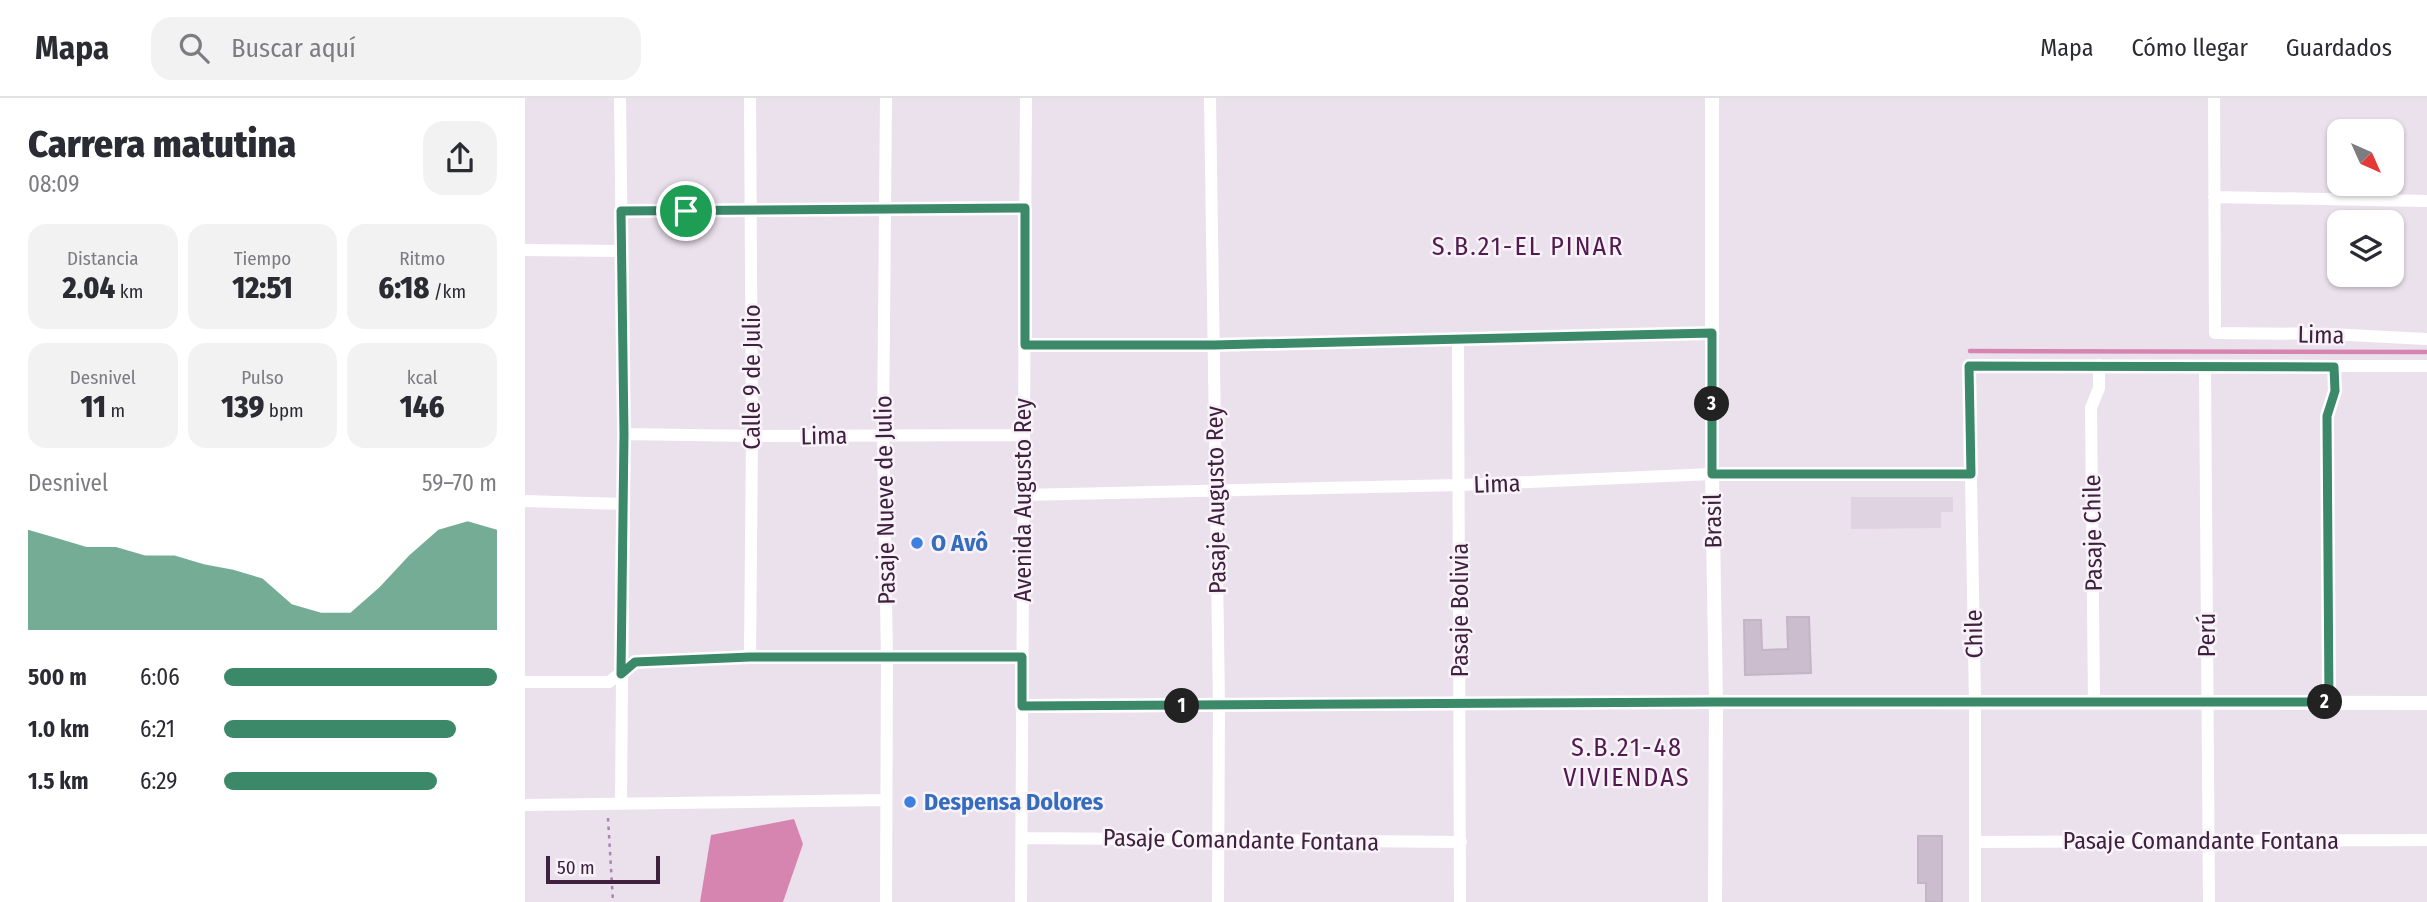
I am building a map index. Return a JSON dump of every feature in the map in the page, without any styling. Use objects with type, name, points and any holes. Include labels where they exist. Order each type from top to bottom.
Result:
[{"type":"street","points":[[620,98],[624,434],[621,804]]},
{"type":"street","name":"Calle 9 de Julio","points":[[750,98],[753,436],[750,657]]},
{"type":"street","name":"Pasaje Nueve de Julio","points":[[885,98],[883,435],[887,657],[886,902]]},
{"type":"street","name":"Avenida Augusto Rey","points":[[1021,902],[1026,98]]},
{"type":"street","name":"Pasaje Augusto Rey","points":[[1210,98],[1219,705],[1217,902]]},
{"type":"street","name":"Brasil","points":[[1712,98],[1715,902]]},
{"type":"street","points":[[2214,98],[2214,197],[2427,201]]},
{"type":"street","name":"Lima","points":[[2214,197],[2215,334],[2329,334],[2427,339]]},
{"type":"street","points":[[621,211],[1025,208]]},
{"type":"street","points":[[525,250],[621,251]]},
{"type":"street","points":[[1025,345],[1214,345],[1712,333]]},
{"type":"street","name":"Pasaje Bolivia","points":[[1458,340],[1460,902]]},
{"type":"street","name":"Pasaje Chile","points":[[2094,702],[2091,408],[2099,388],[2099,365]]},
{"type":"street","name":"Lima","points":[[1969,366],[2427,366]]},
{"type":"street","name":"Chile","points":[[1969,366],[1975,702],[1975,902]]},
{"type":"street","name":"Perú","points":[[2205,367],[2210,902]]},
{"type":"street","points":[[2329,702],[2327,416],[2335,391],[2334,367]]},
{"type":"street","name":"Lima","points":[[624,434],[1023,435]]},
{"type":"street","name":"Lima","points":[[1024,495],[1460,485],[1712,474],[1971,474]]},
{"type":"street","points":[[525,501],[622,504]]},
{"type":"street","points":[[525,682],[609,682],[635,662],[750,657],[1022,657]]},
{"type":"street","points":[[1022,706],[2427,702]]},
{"type":"street","points":[[525,805],[885,800]]},
{"type":"street","name":"Pasaje Comandante Fontana","points":[[1022,838],[1461,842]]},
{"type":"street","name":"Pasaje Comandante Fontana","points":[[1975,842],[2427,840]]},
{"type":"path","points":[[613,902],[608,814],[621,804]]},
{"type":"shaded area","points":[[1851,497],[1953,497],[1953,512],[1941,512],[1941,528],[1851,529]]},
{"type":"shaded area","points":[[794,819],[803,844],[783,902],[700,902],[711,835]]},
{"type":"building","points":[[1787,617],[1809,617],[1811,673],[1745,675],[1744,620],[1761,620],[1762,650],[1788,649]]},
{"type":"building","points":[[1918,836],[1942,836],[1942,902],[1926,902],[1926,883],[1918,883]]},
{"type":"waterway","points":[[1970,351],[2426,352]]},
{"type":"place","name":"O Avô","points":[[917,543]]},
{"type":"place","name":"Despensa Dolores","points":[[910,802]]},
{"type":"district","name":"S.B.21-EL PINAR","points":[[1528,246]]},
{"type":"district","name":"S.B.21-48 VIVIENDAS","points":[[1627,762]]},
{"type":"route","points":[[1025,208],[1025,345],[1214,345],[1712,333],[1712,474],[1971,474],[1969,366],[2334,367],[2335,391],[2327,416],[2329,702],[1022,706],[1022,657],[750,657],[635,662],[621,674],[624,434],[621,211],[686,211],[1025,208]]}]
